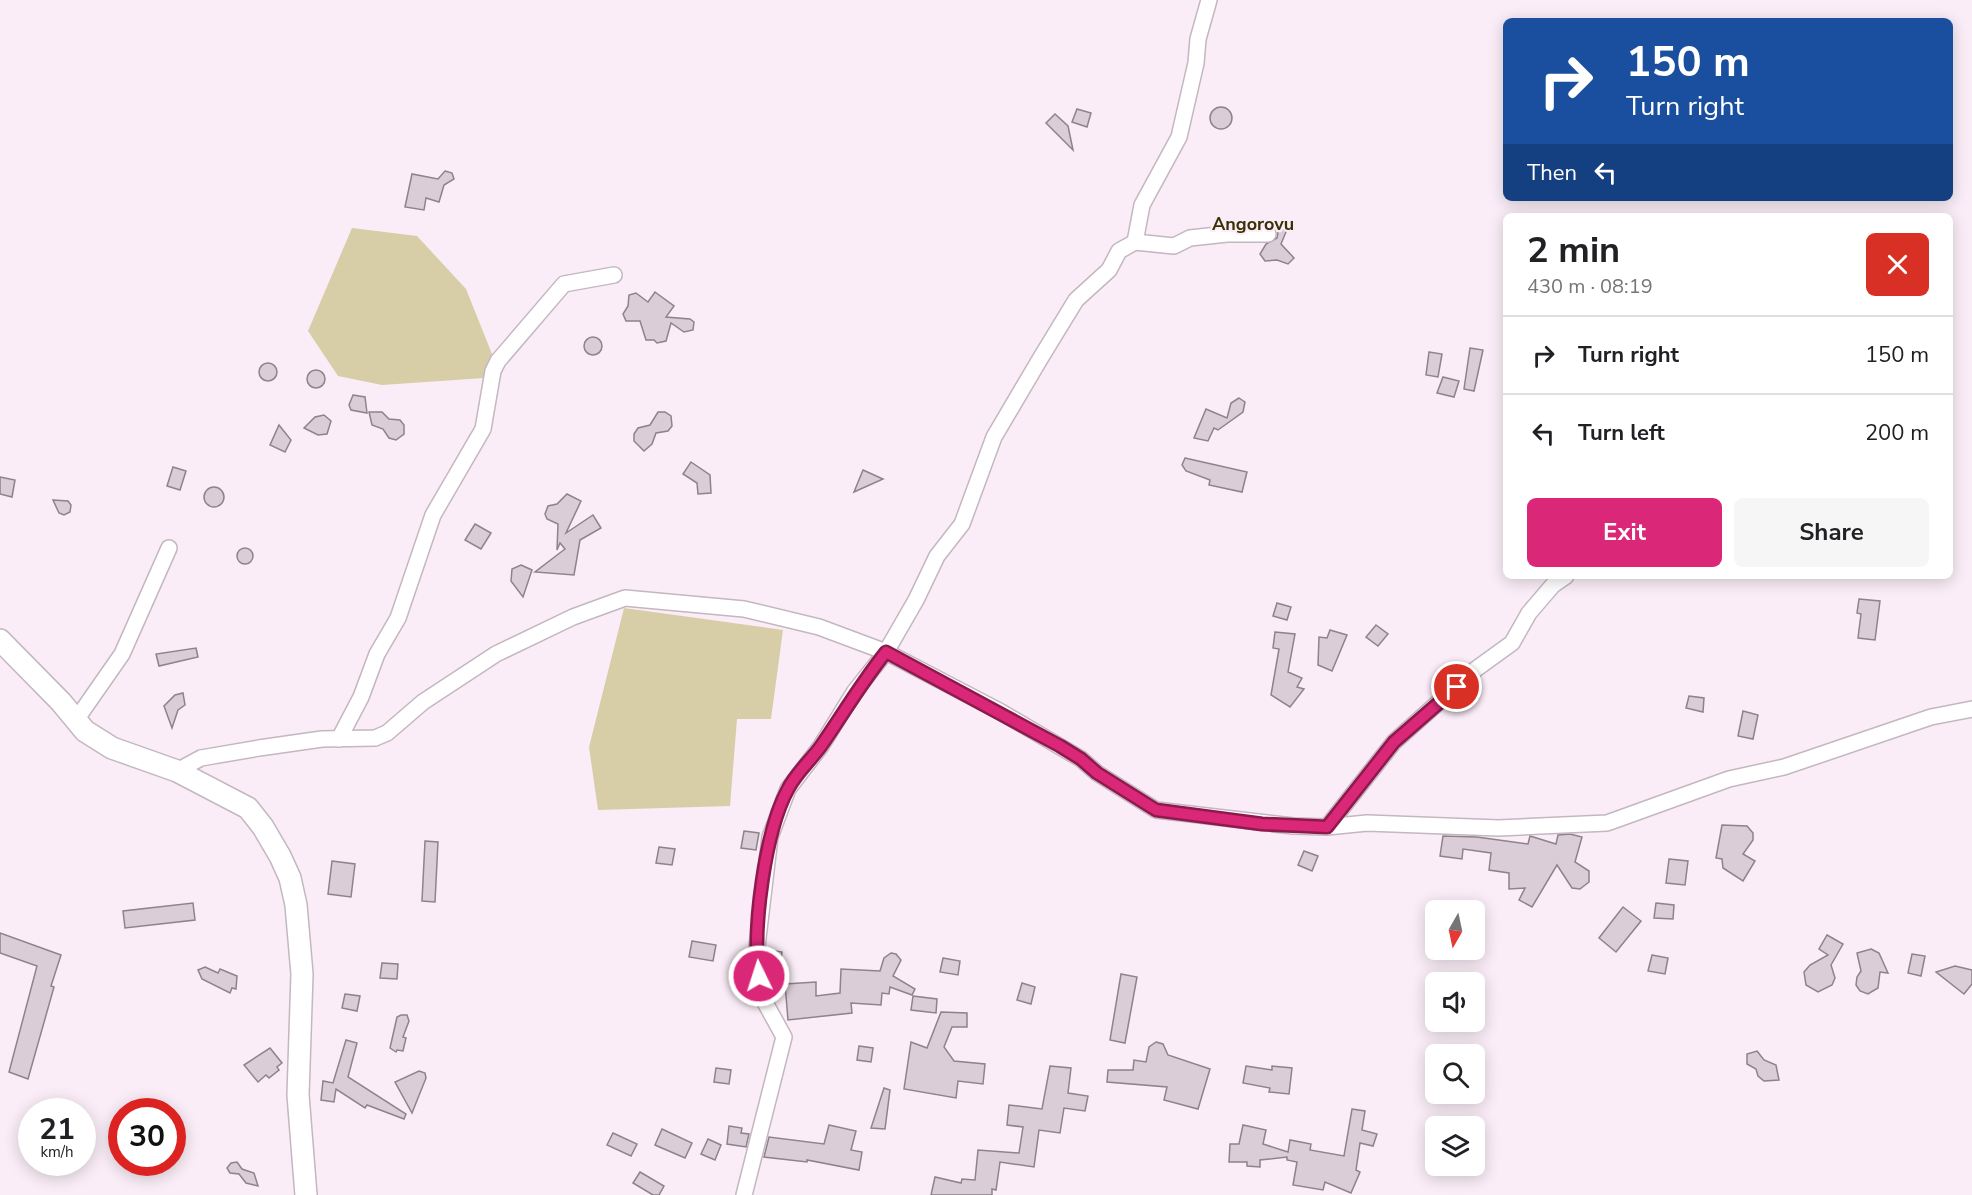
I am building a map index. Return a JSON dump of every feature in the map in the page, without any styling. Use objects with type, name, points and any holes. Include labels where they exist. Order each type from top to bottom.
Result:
[{"type":"street","points":[[1135,242],[1142,205],[1179,137],[1196,63],[1198,39],[1209,0]]},
{"type":"street","points":[[744,1195],[784,1037],[762,998],[756,955],[770,837],[788,789],[821,746],[855,691],[886,652],[916,600],[937,556],[962,524],[994,437],[1076,300],[1109,270],[1119,251],[1135,242],[1174,246],[1190,238],[1227,234],[1268,234]]},
{"type":"street","points":[[339,739],[361,697],[377,654],[401,609],[433,514],[483,429],[498,361],[564,284],[614,275]]},
{"type":"street","points":[[76,720],[122,654],[169,548]]},
{"type":"street","points":[[1327,827],[1394,742],[1476,669],[1512,643],[1529,613],[1553,585],[1562,579]]},
{"type":"street","points":[[177,771],[201,758],[301,742],[339,739],[367,740],[387,733],[423,702],[496,654],[563,621],[625,598],[744,609],[819,627],[886,652],[1060,746],[1081,759],[1097,773],[1156,810],[1262,824],[1327,827],[1367,823],[1500,828],[1607,823],[1729,779],[1784,767],[1931,717],[1972,709]]},
{"type":"street","points":[[0,640],[85,731],[112,748],[177,771],[248,808],[263,826],[290,878],[296,905],[302,974],[298,1095],[306,1195]]},
{"type":"shaded area","points":[[352,228],[417,236],[466,289],[492,354],[484,378],[382,385],[338,376],[308,331]]},
{"type":"shaded area","points":[[624,608],[783,630],[771,719],[737,719],[730,806],[598,810],[589,747]]},
{"type":"building","points":[[1221,107],[1229,110],[1232,118],[1229,126],[1221,129],[1213,126],[1210,118],[1213,110]]},
{"type":"building","points":[[1077,109],[1091,113],[1087,127],[1072,122]]},
{"type":"building","points":[[1055,114],[1068,126],[1073,150],[1046,123]]},
{"type":"building","points":[[445,171],[452,173],[454,179],[444,185],[439,202],[426,198],[424,210],[405,207],[412,174],[438,179]]},
{"type":"building","points":[[1276,222],[1288,227],[1281,244],[1294,258],[1288,264],[1277,260],[1265,261],[1260,254],[1266,244],[1277,238],[1278,233],[1274,226]]},
{"type":"building","points":[[655,292],[674,306],[666,317],[690,319],[694,322],[693,330],[684,332],[671,323],[666,341],[657,343],[654,340],[646,340],[640,321],[626,321],[623,314],[628,306],[629,295],[636,293],[648,302]]},
{"type":"building","points":[[593,337],[599,340],[602,346],[599,352],[593,355],[587,352],[584,346],[587,340]]},
{"type":"building","points":[[1470,348],[1483,350],[1474,391],[1464,389]]},
{"type":"building","points":[[1429,352],[1442,354],[1438,377],[1426,375]]},
{"type":"building","points":[[268,363],[274,366],[277,372],[274,378],[268,381],[262,378],[259,372],[262,366]]},
{"type":"building","points":[[312,370],[320,370],[325,375],[323,386],[312,388],[307,383],[307,375]]},
{"type":"building","points":[[1443,377],[1459,381],[1454,397],[1437,393]]},
{"type":"building","points":[[353,395],[365,397],[367,413],[351,410],[349,405]]},
{"type":"building","points":[[1239,398],[1245,402],[1243,412],[1218,430],[1214,428],[1208,441],[1194,438],[1206,409],[1227,418],[1231,403]]},
{"type":"building","points":[[369,412],[382,412],[389,419],[400,420],[404,425],[404,434],[396,440],[389,438],[383,429],[372,425]]},
{"type":"building","points":[[658,412],[665,412],[671,416],[672,426],[668,431],[656,433],[652,444],[644,451],[634,441],[634,434],[638,428],[650,425]]},
{"type":"building","points":[[324,415],[331,421],[327,434],[318,435],[304,428],[315,417]]},
{"type":"building","points":[[279,425],[291,440],[285,452],[270,445]]},
{"type":"building","points":[[1185,458],[1247,472],[1242,492],[1209,485],[1210,480],[1186,471],[1182,465]]},
{"type":"building","points":[[691,462],[710,475],[711,493],[698,494],[697,483],[683,474]]},
{"type":"building","points":[[173,467],[186,471],[180,490],[167,486]]},
{"type":"building","points":[[863,470],[883,479],[854,492]]},
{"type":"building","points":[[0,477],[15,480],[12,497],[0,494]]},
{"type":"building","points":[[210,487],[218,487],[224,493],[224,501],[218,507],[210,507],[204,501],[204,493]]},
{"type":"building","points":[[567,494],[581,501],[566,533],[593,515],[601,528],[580,540],[574,575],[535,572],[565,549],[560,543],[557,550],[558,524],[547,519],[545,514],[548,506],[557,504]]},
{"type":"building","points":[[53,500],[68,501],[71,505],[70,512],[64,515],[59,513]]},
{"type":"building","points":[[475,524],[491,533],[481,549],[465,540]]},
{"type":"building","points":[[245,548],[253,556],[245,564],[237,556]]},
{"type":"building","points":[[521,565],[532,570],[523,597],[511,581],[512,569]]},
{"type":"building","points":[[1859,599],[1880,601],[1875,640],[1858,638],[1861,614],[1857,613]]},
{"type":"building","points":[[1277,603],[1291,607],[1287,620],[1273,616]]},
{"type":"building","points":[[1376,625],[1388,634],[1378,646],[1366,637]]},
{"type":"building","points":[[1330,630],[1347,635],[1332,671],[1318,665],[1319,637],[1327,638]]},
{"type":"building","points":[[1275,632],[1295,634],[1288,672],[1302,678],[1297,687],[1304,689],[1290,707],[1271,695],[1279,649],[1273,648]]},
{"type":"building","points":[[196,648],[198,657],[159,666],[156,654]]},
{"type":"building","points":[[183,693],[185,705],[178,710],[172,728],[164,706],[175,695]]},
{"type":"building","points":[[1689,696],[1704,698],[1703,712],[1686,708]]},
{"type":"building","points":[[1743,711],[1758,715],[1753,739],[1738,736]]},
{"type":"building","points":[[1722,825],[1747,826],[1753,833],[1753,840],[1743,854],[1755,861],[1743,881],[1723,868],[1722,859],[1716,858]]},
{"type":"building","points":[[744,831],[759,833],[756,850],[741,848]]},
{"type":"building","points":[[1570,834],[1582,837],[1575,862],[1589,871],[1589,882],[1580,889],[1572,888],[1557,865],[1532,907],[1519,900],[1525,888],[1509,889],[1509,873],[1489,870],[1491,853],[1463,849],[1462,859],[1440,856],[1443,836],[1477,837],[1528,844],[1530,836],[1556,844],[1558,835]]},
{"type":"building","points":[[425,841],[438,842],[435,902],[422,901]]},
{"type":"building","points":[[659,847],[675,849],[672,865],[656,863]]},
{"type":"building","points":[[1304,851],[1318,856],[1312,871],[1298,865]]},
{"type":"building","points":[[1669,859],[1688,861],[1685,885],[1666,883]]},
{"type":"building","points":[[332,861],[355,864],[351,897],[328,894]]},
{"type":"building","points":[[193,903],[195,920],[125,928],[123,911]]},
{"type":"building","points":[[1656,903],[1674,905],[1673,919],[1654,918]]},
{"type":"building","points":[[1623,907],[1641,921],[1616,952],[1599,938]]},
{"type":"building","points":[[0,933],[61,955],[28,1079],[9,1072],[37,966],[0,953]]},
{"type":"building","points":[[1827,935],[1843,944],[1831,965],[1835,978],[1832,985],[1818,992],[1806,985],[1804,972],[1810,965],[1828,955],[1819,949]]},
{"type":"building","points":[[692,941],[716,945],[713,961],[689,957]]},
{"type":"building","points":[[1871,949],[1879,953],[1888,973],[1880,972],[1878,988],[1868,994],[1860,991],[1856,985],[1861,971],[1857,953]]},
{"type":"building","points":[[770,950],[782,952],[780,967],[767,965]]},
{"type":"building","points":[[891,953],[896,954],[901,960],[893,976],[915,989],[912,995],[890,987],[889,994],[882,993],[881,1005],[851,1003],[852,1013],[788,1020],[785,984],[816,982],[816,996],[840,993],[841,969],[880,971],[884,958]]},
{"type":"building","points":[[1912,954],[1925,956],[1921,976],[1908,973]]},
{"type":"building","points":[[1652,955],[1668,958],[1665,974],[1648,971]]},
{"type":"building","points":[[943,958],[960,961],[958,975],[940,972]]},
{"type":"building","points":[[382,963],[398,964],[397,979],[380,978]]},
{"type":"building","points":[[1955,966],[1972,970],[1972,984],[1964,994],[1936,972]]},
{"type":"building","points":[[205,967],[218,973],[220,969],[237,976],[236,989],[232,988],[230,993],[202,979],[198,970]]},
{"type":"building","points":[[1121,974],[1137,977],[1125,1043],[1110,1040]]},
{"type":"building","points":[[1022,983],[1035,987],[1031,1004],[1017,1000]]},
{"type":"building","points":[[345,994],[360,996],[357,1011],[342,1008]]},
{"type":"building","points":[[913,996],[937,999],[936,1013],[911,1010]]},
{"type":"building","points":[[941,1012],[967,1013],[967,1027],[952,1027],[944,1047],[954,1061],[985,1064],[983,1084],[958,1081],[956,1098],[904,1089],[911,1042],[927,1048]]},
{"type":"building","points":[[407,1015],[409,1021],[403,1037],[406,1038],[403,1051],[397,1050],[396,1052],[390,1048],[397,1017]]},
{"type":"building","points":[[346,1040],[357,1043],[348,1077],[406,1114],[404,1119],[367,1105],[365,1108],[336,1089],[334,1102],[321,1100],[323,1081],[333,1083]]},
{"type":"building","points":[[1156,1042],[1163,1044],[1168,1055],[1210,1069],[1198,1109],[1164,1100],[1167,1087],[1107,1082],[1108,1070],[1133,1070],[1134,1060],[1146,1062],[1149,1047]]},
{"type":"building","points":[[859,1046],[873,1048],[871,1062],[857,1060]]},
{"type":"building","points":[[270,1048],[282,1063],[277,1067],[279,1070],[269,1078],[266,1075],[258,1082],[244,1065]]},
{"type":"building","points":[[1757,1051],[1764,1060],[1776,1065],[1779,1080],[1764,1081],[1758,1076],[1756,1069],[1747,1064],[1747,1054]]},
{"type":"building","points":[[1050,1066],[1071,1068],[1068,1093],[1088,1096],[1085,1111],[1064,1108],[1060,1133],[1039,1130],[1034,1167],[1000,1162],[996,1190],[992,1189],[992,1195],[931,1195],[935,1177],[961,1183],[962,1179],[975,1180],[978,1150],[1019,1153],[1023,1127],[1007,1125],[1009,1105],[1042,1109]]},
{"type":"building","points":[[1246,1066],[1272,1070],[1272,1066],[1292,1068],[1289,1094],[1269,1092],[1270,1088],[1243,1083]]},
{"type":"building","points":[[716,1068],[731,1070],[729,1084],[714,1082]]},
{"type":"building","points":[[419,1071],[425,1073],[426,1078],[412,1113],[395,1082]]},
{"type":"building","points":[[884,1088],[890,1090],[885,1129],[871,1128]]},
{"type":"building","points":[[1352,1109],[1365,1111],[1362,1130],[1377,1134],[1373,1146],[1360,1143],[1356,1170],[1360,1172],[1351,1193],[1325,1182],[1323,1190],[1293,1185],[1297,1162],[1287,1160],[1287,1157],[1260,1160],[1260,1167],[1247,1166],[1247,1162],[1229,1162],[1230,1144],[1239,1144],[1243,1125],[1266,1130],[1263,1144],[1288,1152],[1290,1140],[1311,1144],[1310,1150],[1344,1156]]},
{"type":"building","points":[[829,1125],[856,1131],[851,1150],[862,1152],[859,1170],[807,1160],[807,1162],[764,1157],[769,1137],[824,1144]]},
{"type":"building","points":[[729,1126],[742,1128],[741,1133],[749,1134],[746,1147],[727,1144]]},
{"type":"building","points":[[662,1129],[692,1143],[685,1158],[655,1145]]},
{"type":"building","points":[[613,1133],[637,1144],[631,1156],[607,1145]]},
{"type":"building","points":[[708,1139],[721,1145],[715,1160],[701,1154]]},
{"type":"building","points":[[237,1162],[242,1169],[254,1173],[258,1186],[246,1183],[239,1174],[230,1173],[227,1168],[231,1163]]},
{"type":"building","points":[[640,1172],[664,1186],[659,1195],[653,1195],[633,1183]]},
{"type":"district","name":"Angorovu","points":[[1253,224]]},
{"type":"route","points":[[759,976],[756,955],[770,837],[788,789],[821,746],[855,691],[886,652],[1001,712],[1060,746],[1081,759],[1097,773],[1156,810],[1208,818],[1293,826],[1327,827],[1394,742],[1457,687]]}]
